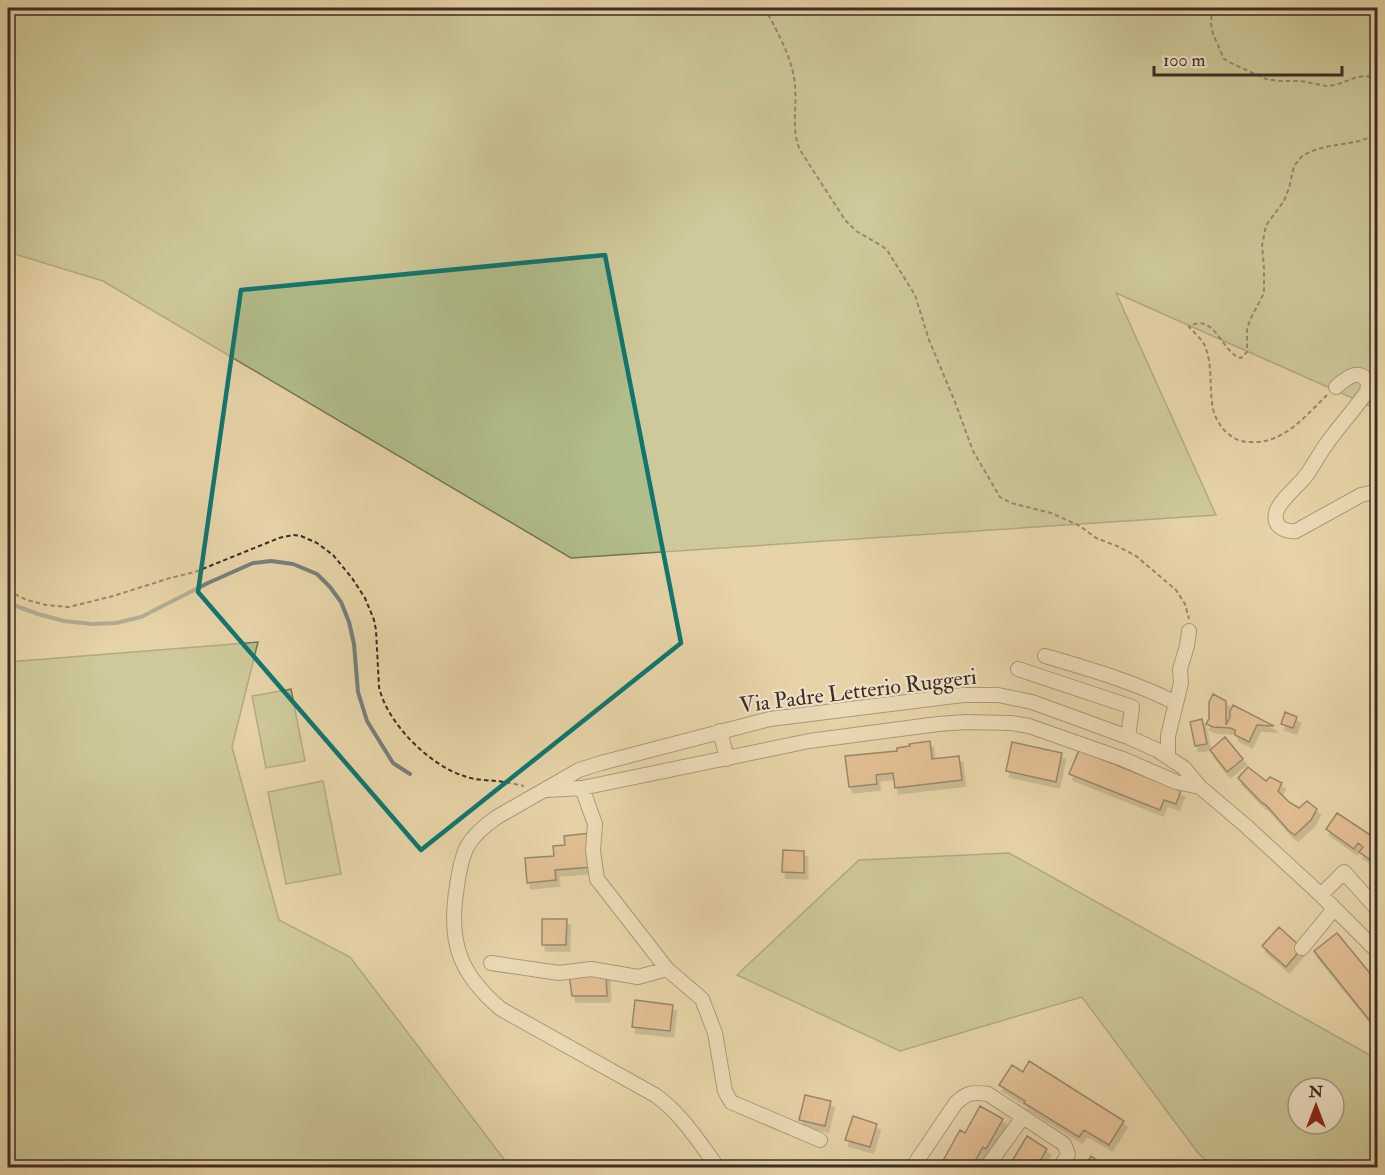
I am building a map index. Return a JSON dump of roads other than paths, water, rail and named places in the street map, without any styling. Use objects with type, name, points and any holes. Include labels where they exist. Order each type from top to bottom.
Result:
[{"type":"street","points":[[1336,387],[1350,376],[1355,375],[1364,377],[1368,384],[1367,392],[1324,448],[1308,474],[1278,508],[1276,522],[1282,529],[1296,531],[1361,495],[1377,491]]},
{"type":"street","points":[[1168,757],[1168,736],[1181,683],[1180,669],[1189,631]]},
{"type":"street","points":[[1045,656],[1161,695],[1176,703]]},
{"type":"street","points":[[1018,669],[1132,707],[1128,737]]},
{"type":"street","name":"Via Padre Letterio Ruggeri","points":[[718,1167],[676,1112],[665,1102],[501,1009],[474,982],[460,957],[454,931],[453,908],[464,851],[472,838],[497,817],[579,770],[770,719],[977,694],[1009,696],[1032,702],[1128,737],[1168,757],[1184,768],[1200,787],[1246,826],[1377,949]]},
{"type":"street","points":[[922,700],[924,727]]},
{"type":"street","name":"Via Padre Letterio Ruggeri","points":[[544,790],[582,788],[809,741],[966,722],[1011,723],[1029,726],[1123,759],[1176,782],[1200,787]]},
{"type":"street","points":[[720,731],[727,759]]},
{"type":"street","points":[[582,788],[594,824],[593,851],[597,879],[668,969],[702,999],[715,1033],[725,1091],[731,1102],[819,1140]]},
{"type":"street","points":[[1320,895],[1344,872],[1377,910]]},
{"type":"street","points":[[1302,948],[1334,909]]},
{"type":"street","points":[[491,963],[560,973],[591,969],[638,976],[668,969]]},
{"type":"street","points":[[912,1167],[956,1103],[966,1095],[975,1092],[988,1094],[1064,1144],[1068,1154],[1060,1167]]},
{"type":"street","points":[[986,1167],[1023,1117]]},
{"type":"waterway","points":[[8,603],[64,621],[92,624],[116,623],[141,617],[253,563],[271,561],[293,564],[317,574],[341,602],[349,622],[354,644],[358,692],[367,721],[393,763],[410,774]]}]
